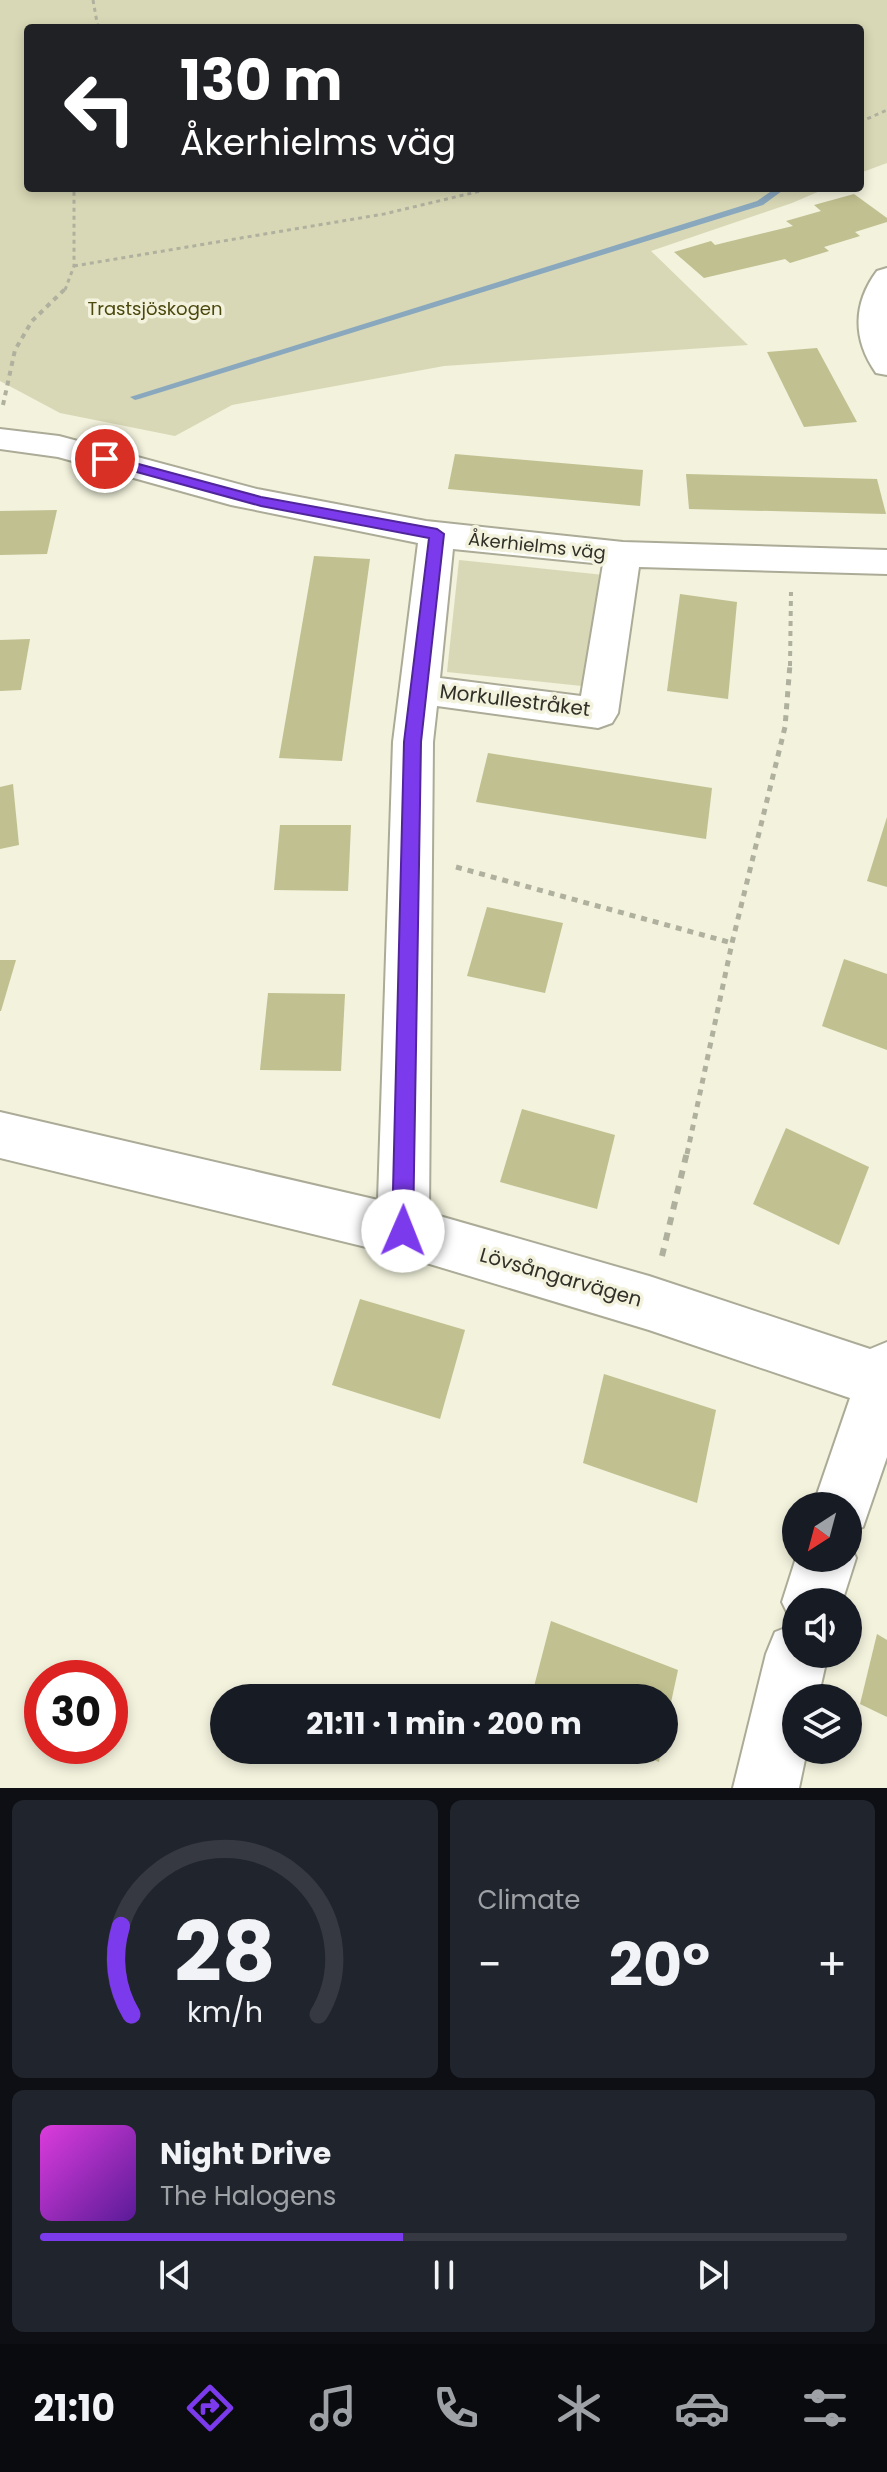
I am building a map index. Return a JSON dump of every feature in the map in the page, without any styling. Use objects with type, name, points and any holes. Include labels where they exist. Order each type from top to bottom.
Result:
[{"type":"street","points":[[887,277],[877,294],[873,321],[874,335],[887,366]]},
{"type":"street","name":"Åkerhielms väg","points":[[3,439],[59,445],[152,474],[261,502],[437,534],[623,555],[887,562]]},
{"type":"street","name":"Morkullestråket","points":[[403,1231],[408,853],[418,689],[437,534]]},
{"type":"street","name":"Morkullestråket","points":[[418,689],[598,713],[623,555]]},
{"type":"street","name":"Lövsångarvägen","points":[[0,1135],[403,1231],[649,1303],[886,1378],[847,1492]]},
{"type":"street","points":[[766,1788],[794,1668]]},
{"type":"path","points":[[93,0],[97,24]]},
{"type":"path","points":[[864,120],[887,110]]},
{"type":"path","points":[[3,439],[2,411],[15,350],[32,321],[65,290],[74,266],[74,192]]},
{"type":"path","points":[[74,266],[384,214],[476,192]]},
{"type":"path","points":[[649,1303],[676,1205],[732,943],[785,727],[791,653],[790,561]]},
{"type":"path","points":[[408,853],[732,943]]},
{"type":"green space","name":"Trastsjöskogen","points":[[0,0],[887,0],[887,163],[864,172],[864,24],[24,24],[24,192],[818,192],[651,251],[748,345],[444,366],[232,405],[175,436],[60,413],[0,381]]},
{"type":"green space","points":[[459,560],[604,575],[582,686],[447,672]]},
{"type":"building","points":[[854,194],[887,218],[887,222],[855,232],[860,236],[824,247],[829,251],[790,263],[785,259],[704,278],[674,252],[711,241],[715,245],[793,226],[786,221],[821,211],[814,205]]},
{"type":"building","points":[[817,348],[857,422],[804,427],[767,352]]},
{"type":"building","points":[[455,454],[643,470],[640,506],[448,489]]},
{"type":"building","points":[[686,474],[877,479],[886,514],[689,509]]},
{"type":"building","points":[[57,510],[47,554],[0,555],[0,511]]},
{"type":"building","points":[[314,556],[370,559],[342,761],[279,758]]},
{"type":"building","points":[[680,594],[737,602],[728,699],[667,691]]},
{"type":"building","points":[[30,639],[21,690],[0,691],[0,640]]},
{"type":"building","points":[[488,753],[712,788],[706,839],[476,802]]},
{"type":"building","points":[[13,784],[19,845],[0,849],[0,787]]},
{"type":"building","points":[[887,817],[887,887],[867,881]]},
{"type":"building","points":[[280,825],[351,825],[348,891],[274,890]]},
{"type":"building","points":[[487,907],[563,923],[545,993],[467,976]]},
{"type":"building","points":[[844,959],[887,974],[887,1050],[822,1026]]},
{"type":"building","points":[[0,960],[16,960],[1,1011],[0,1011]]},
{"type":"building","points":[[268,993],[345,994],[341,1071],[260,1070]]},
{"type":"building","points":[[522,1109],[615,1135],[597,1209],[500,1182]]},
{"type":"building","points":[[786,1128],[869,1167],[839,1245],[753,1204]]},
{"type":"building","points":[[360,1299],[465,1330],[440,1419],[332,1385]]},
{"type":"building","points":[[604,1374],[716,1410],[697,1503],[583,1463]]},
{"type":"building","points":[[551,1621],[678,1670],[675,1684],[535,1684]]},
{"type":"building","points":[[877,1634],[887,1640],[887,1717],[862,1705]]},
{"type":"waterway","points":[[135,397],[760,203],[776,192]]},
{"type":"route","points":[[105,459],[261,502],[437,534],[413,742],[408,842],[403,1231]]}]
